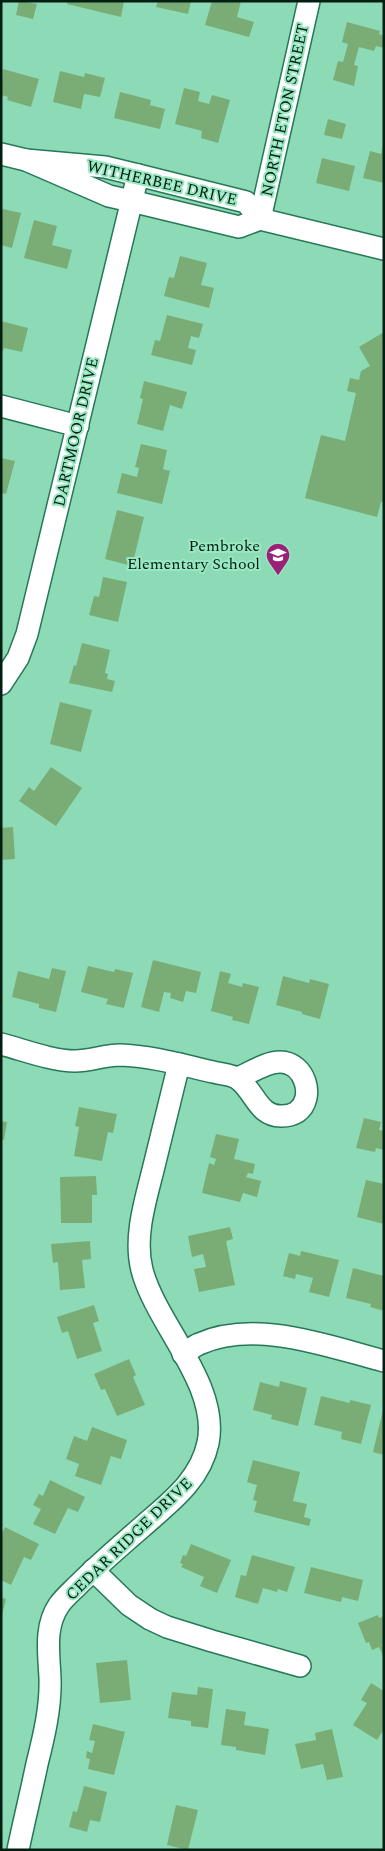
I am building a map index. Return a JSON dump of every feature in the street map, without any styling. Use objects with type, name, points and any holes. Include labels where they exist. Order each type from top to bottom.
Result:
[{"type":"street","name":"NORTH ETON STREET","points":[[260,219],[308,1]]},
{"type":"street","name":"WITHERBEE DRIVE","points":[[1,154],[26,160],[105,167],[246,202],[260,219],[239,227],[131,202],[109,196],[26,160]]},
{"type":"street","name":"DARTMOOR DRIVE","points":[[1,684],[18,658],[27,634],[138,175]]},
{"type":"street","points":[[260,219],[384,249]]},
{"type":"street","points":[[1,406],[78,426]]},
{"type":"street","points":[[1,1044],[63,1060],[76,1061],[118,1055],[138,1056],[238,1078]]},
{"type":"street","name":"CEDAR RIDGE DRIVE","points":[[18,1850],[46,1725],[50,1686],[47,1650],[49,1630],[59,1605],[93,1570],[177,1496],[197,1472],[205,1455],[210,1429],[207,1405],[197,1378],[149,1291],[141,1268],[139,1244],[143,1215],[179,1064]]},
{"type":"street","points":[[183,1354],[200,1344],[237,1334],[256,1333],[286,1336],[384,1360]]},
{"type":"street","points":[[93,1570],[129,1605],[150,1619],[167,1627],[300,1666]]},
{"type":"building","points":[[19,1],[37,4],[33,19],[16,15]]},
{"type":"building","points":[[68,1],[124,1],[121,17],[67,4]]},
{"type":"building","points":[[158,1],[191,1],[188,14],[156,7]]},
{"type":"building","points":[[212,1],[241,1],[237,17],[254,22],[249,37],[205,25]]},
{"type":"building","points":[[347,22],[380,31],[379,34],[384,36],[384,48],[376,46],[374,51],[359,47],[354,65],[358,66],[354,86],[333,80],[338,61],[343,62],[348,44],[342,42]]},
{"type":"building","points":[[3,69],[39,79],[31,107],[7,100],[8,97],[1,95]]},
{"type":"building","points":[[60,71],[84,77],[85,73],[105,78],[100,97],[84,94],[81,109],[53,102]]},
{"type":"building","points":[[184,88],[200,92],[198,101],[209,104],[212,95],[230,100],[218,143],[201,138],[202,131],[175,124]]},
{"type":"building","points":[[120,92],[151,100],[150,105],[165,109],[160,129],[114,118]]},
{"type":"building","points":[[328,119],[346,124],[342,139],[324,135]]},
{"type":"building","points":[[383,145],[384,183],[363,178],[370,151],[381,154]]},
{"type":"building","points":[[322,158],[355,166],[349,191],[316,183]]},
{"type":"building","points":[[3,209],[21,213],[12,248],[1,245],[1,212]]},
{"type":"building","points":[[34,220],[57,226],[52,245],[72,250],[67,269],[24,258]]},
{"type":"building","points":[[180,256],[207,263],[201,285],[214,288],[209,308],[164,296],[169,277],[174,278]]},
{"type":"building","points":[[167,315],[203,324],[199,338],[191,336],[188,348],[196,350],[192,365],[151,355],[155,340],[160,341]]},
{"type":"building","points":[[1,321],[28,328],[22,352],[4,348],[1,351]]},
{"type":"building","points":[[384,332],[384,502],[381,502],[377,517],[305,498],[321,435],[345,441],[356,393],[347,391],[350,378],[359,380],[361,371],[370,366],[359,347]]},
{"type":"building","points":[[144,381],[187,392],[182,409],[170,405],[163,431],[137,424],[143,399],[140,398]]},
{"type":"building","points":[[141,444],[167,450],[163,469],[170,471],[162,504],[117,493],[122,473],[137,477],[139,468],[135,467]]},
{"type":"building","points":[[1,458],[15,461],[6,494],[1,493]]},
{"type":"building","points":[[117,510],[144,517],[132,566],[105,559]]},
{"type":"building","points":[[103,577],[127,582],[118,622],[89,615],[94,596],[99,597]]},
{"type":"building","points":[[82,643],[110,650],[105,673],[108,674],[107,679],[115,681],[112,692],[69,683]]},
{"type":"building","points":[[60,702],[92,710],[81,752],[50,744]]},
{"type":"building","points":[[51,767],[82,788],[56,826],[19,801],[29,787],[34,791]]},
{"type":"building","points":[[13,827],[15,859],[1,860],[1,828]]},
{"type":"building","points":[[153,960],[201,972],[196,993],[186,991],[183,1002],[170,998],[171,993],[164,992],[159,1012],[141,1007]]},
{"type":"building","points":[[88,966],[114,972],[115,969],[133,973],[124,1008],[106,1004],[108,999],[81,992]]},
{"type":"building","points":[[52,968],[66,971],[56,1012],[39,1008],[39,1004],[12,997],[18,971],[49,979]]},
{"type":"building","points":[[220,971],[231,974],[228,983],[242,987],[243,983],[259,987],[249,1024],[232,1020],[233,1017],[211,1011]]},
{"type":"building","points":[[283,976],[309,983],[310,979],[329,984],[320,1019],[276,1005]]},
{"type":"building","points":[[79,1107],[117,1114],[113,1133],[108,1132],[102,1161],[74,1156],[79,1127],[75,1126]]},
{"type":"building","points":[[364,1118],[381,1122],[379,1130],[384,1131],[384,1150],[376,1148],[375,1152],[356,1148]]},
{"type":"building","points":[[1,1121],[7,1122],[4,1140],[1,1139]]},
{"type":"building","points":[[216,1134],[239,1139],[234,1159],[255,1164],[253,1174],[248,1173],[246,1177],[261,1181],[257,1197],[243,1193],[240,1202],[202,1193],[209,1163],[214,1165],[216,1159],[210,1157]]},
{"type":"building","points":[[96,1176],[97,1195],[92,1195],[92,1223],[61,1223],[60,1177]]},
{"type":"building","points":[[366,1180],[384,1184],[384,1224],[357,1217]]},
{"type":"building","points":[[230,1227],[233,1239],[226,1241],[235,1285],[199,1292],[194,1269],[206,1267],[203,1254],[192,1257],[188,1236]]},
{"type":"building","points":[[90,1241],[91,1259],[82,1260],[85,1288],[60,1290],[58,1262],[53,1263],[51,1244]]},
{"type":"building","points":[[301,1251],[339,1260],[329,1297],[309,1292],[313,1278],[296,1274],[295,1279],[283,1276],[289,1253],[300,1256]]},
{"type":"building","points":[[353,1268],[384,1276],[384,1311],[370,1307],[371,1304],[346,1298]]},
{"type":"building","points":[[94,1305],[99,1321],[93,1323],[102,1351],[77,1359],[68,1331],[62,1333],[57,1317]]},
{"type":"building","points":[[129,1359],[136,1375],[133,1377],[145,1405],[117,1416],[105,1389],[101,1390],[94,1374]]},
{"type":"building","points":[[280,1381],[307,1388],[298,1426],[271,1419],[272,1415],[253,1410],[260,1382],[279,1387]]},
{"type":"building","points":[[321,1396],[350,1403],[350,1400],[371,1405],[361,1444],[341,1439],[342,1432],[314,1425]]},
{"type":"building","points":[[384,1411],[384,1455],[373,1452]]},
{"type":"building","points":[[92,1427],[127,1440],[121,1459],[111,1456],[101,1485],[75,1476],[79,1464],[66,1459],[74,1436],[87,1441]]},
{"type":"building","points":[[253,1460],[300,1472],[293,1501],[307,1504],[304,1517],[311,1519],[309,1526],[254,1512],[257,1501],[253,1500],[257,1485],[247,1482]]},
{"type":"building","points":[[50,1480],[85,1497],[78,1512],[68,1508],[55,1534],[33,1524],[41,1509],[33,1505],[39,1494],[43,1496]]},
{"type":"building","points":[[5,1527],[39,1544],[31,1560],[24,1557],[11,1585],[1,1580],[1,1535]]},
{"type":"building","points":[[191,1544],[231,1560],[217,1593],[200,1586],[204,1577],[181,1567],[183,1564],[180,1563],[183,1555],[186,1556]]},
{"type":"building","points":[[252,1555],[295,1567],[287,1592],[278,1589],[277,1592],[263,1588],[258,1604],[235,1597],[241,1575],[246,1576]]},
{"type":"building","points":[[311,1567],[363,1580],[358,1601],[342,1597],[341,1602],[304,1593]]},
{"type":"building","points":[[1,1597],[6,1599],[2,1615],[1,1615]]},
{"type":"building","points":[[378,1615],[379,1618],[384,1616],[384,1658],[379,1647],[372,1650],[369,1642],[366,1643],[358,1623]]},
{"type":"building","points":[[127,1660],[131,1700],[100,1703],[96,1663]]},
{"type":"building","points":[[371,1683],[384,1691],[384,1729],[377,1740],[353,1725],[367,1703],[361,1700]]},
{"type":"building","points":[[198,1687],[213,1689],[208,1728],[191,1726],[191,1721],[168,1718],[172,1692],[197,1695]]},
{"type":"building","points":[[226,1709],[246,1712],[244,1725],[269,1729],[265,1755],[236,1750],[236,1747],[221,1745]]},
{"type":"building","points":[[93,1724],[125,1732],[114,1775],[88,1769],[90,1759],[86,1758],[87,1751],[92,1753],[95,1741],[89,1740]]},
{"type":"building","points":[[332,1729],[343,1777],[327,1780],[323,1764],[301,1769],[295,1744],[316,1740],[315,1733]]},
{"type":"building","points":[[84,1786],[107,1792],[100,1822],[90,1820],[87,1832],[69,1827],[73,1811],[77,1812]]},
{"type":"building","points":[[176,1805],[198,1810],[188,1850],[167,1845]]},
{"type":"place","name":"Pembroke Elementary School","points":[[278,576]]}]
